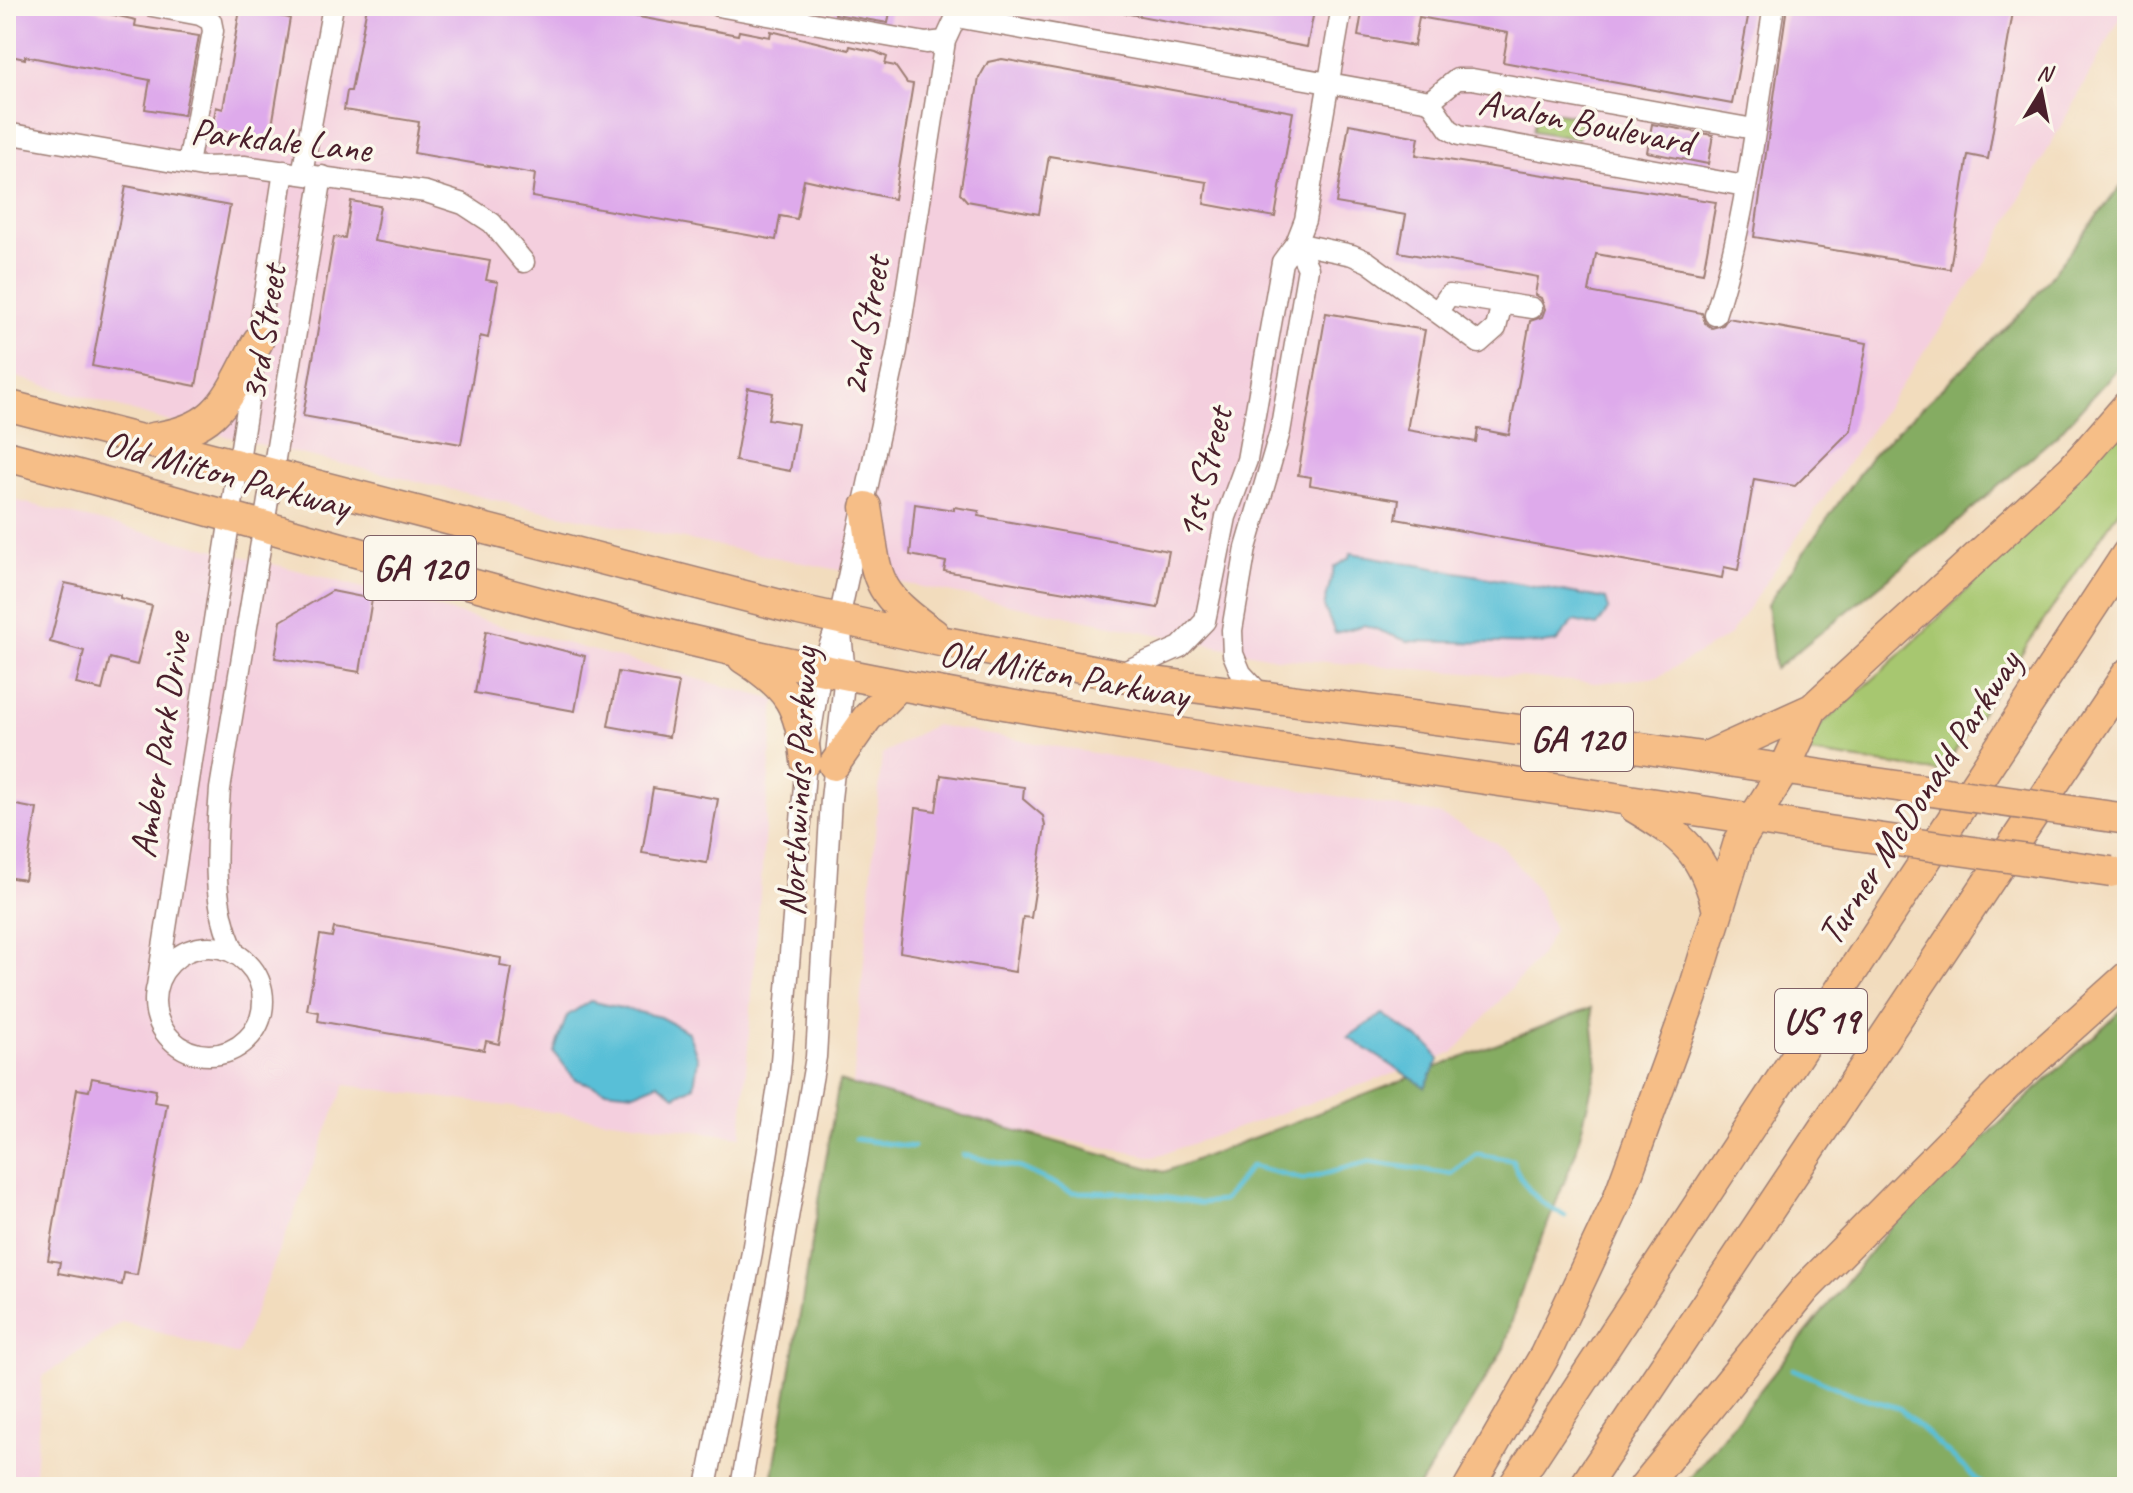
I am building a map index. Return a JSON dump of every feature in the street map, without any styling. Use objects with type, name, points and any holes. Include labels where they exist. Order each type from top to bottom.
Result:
[{"type":"highway","points":[[144,439],[173,435],[208,422],[227,396],[258,341]]},
{"type":"highway","name":"Old Milton Parkway","points":[[6,405],[144,439],[235,490],[269,500],[945,642],[1265,699],[2127,819]]},
{"type":"highway","points":[[1704,758],[1812,709],[2072,469],[2127,406]]},
{"type":"highway","name":"Old Milton Parkway","points":[[6,456],[235,490],[611,620],[833,672],[1013,708],[1229,743],[2119,873]]},
{"type":"highway","points":[[866,507],[882,590],[896,608],[945,642]]},
{"type":"highway","name":"Turner McDonald Parkway","points":[[1513,1487],[2127,554]]},
{"type":"highway","points":[[728,648],[785,689],[820,763],[899,685]]},
{"type":"highway","name":"US 19","points":[[1584,1487],[2127,674]]},
{"type":"highway","points":[[1469,1487],[1545,1355],[1625,1182],[1719,912],[1739,842],[1784,770],[1812,709]]},
{"type":"highway","points":[[1622,800],[1691,847],[1707,873],[1719,912]]},
{"type":"highway","points":[[1644,1487],[1815,1279],[1999,1092],[2127,977]]},
{"type":"street","points":[[152,6],[200,15],[211,21],[213,31],[188,164]]},
{"type":"street","name":"3rd Street","points":[[269,500],[303,174],[333,6]]},
{"type":"street","points":[[718,6],[926,43],[945,41]]},
{"type":"street","name":"1st Street","points":[[1117,675],[1180,647],[1205,621],[1226,517],[1247,460],[1282,262],[1296,243],[1305,220],[1342,6]]},
{"type":"street","points":[[1715,315],[1726,284],[1745,186],[1774,6]]},
{"type":"street","name":"Avalon Boulevard","points":[[945,41],[954,12],[1430,101],[1449,129],[1459,135],[1745,186]]},
{"type":"street","name":"2nd Street","points":[[839,619],[866,507],[897,350],[945,41]]},
{"type":"street","name":"Avalon Boulevard","points":[[1430,101],[1457,79],[1472,79],[1754,129]]},
{"type":"street","name":"Parkdale Lane","points":[[6,133],[188,164],[303,174],[426,192],[463,204],[492,223],[524,262]]},
{"type":"street","name":"3rd Street","points":[[235,490],[258,341],[303,174]]},
{"type":"street","points":[[1296,243],[1360,258],[1479,343],[1496,328],[1502,303]]},
{"type":"street","name":"1st Street","points":[[1265,699],[1241,673],[1233,654],[1232,630],[1246,548],[1280,432],[1308,268],[1296,243]]},
{"type":"street","points":[[1438,311],[1449,295],[1532,308]]},
{"type":"street","name":"Amber Park Drive","points":[[157,986],[235,490]]},
{"type":"street","name":"Amber Park Drive","points":[[235,953],[223,929],[215,867],[220,789],[269,500]]},
{"type":"street","name":"Northwinds Parkway","points":[[706,1487],[752,1252],[780,1073],[839,619]]},
{"type":"street","name":"Northwinds Parkway","points":[[741,1487],[816,1057],[820,763],[833,672]]},
{"type":"street","points":[[220,948],[235,953],[259,979],[262,1005],[255,1030],[243,1043],[228,1051],[202,1054],[178,1045],[165,1033],[157,1017],[157,986],[163,971],[188,951],[220,948]]},
{"type":"shaded area","points":[[6,6],[2127,6],[1984,265],[1730,635],[1658,677],[1596,683],[1276,658],[525,507],[191,428],[6,374]]},
{"type":"shaded area","points":[[6,498],[293,569],[775,700],[741,1137],[345,1085],[238,1355],[123,1322],[42,1377],[34,1487],[6,1487]]},
{"type":"shaded area","points":[[934,725],[1438,814],[1502,846],[1538,891],[1554,930],[1540,956],[1453,1053],[1154,1157],[852,1098],[882,754]]},
{"type":"green space","points":[[1537,109],[1581,117],[1578,139],[1533,131]]},
{"type":"green space","points":[[2127,178],[2127,358],[2059,433],[1939,538],[1775,669],[1767,605],[1872,455],[2026,308]]},
{"type":"green space","points":[[2127,418],[2127,498],[1941,772],[1810,753],[1809,742],[1822,724],[1903,652],[1980,577]]},
{"type":"green space","points":[[2127,1005],[2127,1487],[1683,1487],[1895,1221]]},
{"type":"green space","points":[[1591,1008],[1597,1066],[1576,1152],[1519,1297],[1504,1348],[1419,1487],[771,1487],[839,1081],[1164,1172]]},
{"type":"water","points":[[1351,553],[1606,599],[1609,609],[1597,626],[1574,621],[1556,642],[1543,644],[1407,641],[1365,625],[1335,633],[1324,607],[1334,567],[1349,558]]},
{"type":"water","points":[[590,1001],[660,1017],[688,1032],[698,1059],[694,1086],[675,1096],[658,1083],[634,1093],[605,1090],[575,1079],[554,1052],[567,1016]]},
{"type":"water","points":[[1383,1014],[1432,1048],[1439,1060],[1425,1087],[1348,1037]]},
{"type":"building","points":[[13,6],[75,6],[136,20],[135,26],[199,36],[184,115],[145,109],[150,80],[6,55]]},
{"type":"building","points":[[367,6],[595,9],[738,35],[739,31],[770,37],[771,31],[849,50],[850,46],[876,52],[887,57],[885,64],[895,66],[907,83],[913,84],[894,199],[804,179],[797,219],[780,216],[776,240],[532,197],[535,174],[414,153],[419,122],[344,110],[347,91],[351,91]]},
{"type":"building","points":[[836,6],[891,6],[888,23],[835,14]]},
{"type":"building","points":[[1125,6],[1315,6],[1307,47],[1124,13]]},
{"type":"building","points":[[1363,6],[1750,6],[1732,104],[1503,62],[1508,33],[1419,17],[1414,46],[1358,36]]},
{"type":"building","points":[[1787,6],[2014,6],[1988,159],[1968,155],[1950,269],[1754,237]]},
{"type":"building","points":[[240,9],[290,18],[270,138],[212,129],[216,107],[223,109]]},
{"type":"building","points":[[1002,59],[1293,112],[1275,217],[1204,204],[1207,182],[1049,156],[1039,214],[967,201],[960,193],[979,78],[988,62]]},
{"type":"building","points":[[1349,124],[1419,137],[1416,155],[1716,202],[1703,273],[1596,254],[1589,292],[1702,313],[1705,323],[1712,328],[1723,325],[1728,318],[1867,343],[1851,430],[1795,486],[1754,479],[1738,570],[1724,567],[1722,578],[1396,519],[1399,500],[1310,485],[1311,477],[1298,475],[1326,313],[1425,330],[1407,430],[1476,442],[1478,429],[1509,435],[1530,321],[1542,317],[1545,309],[1541,298],[1535,295],[1538,277],[1399,252],[1406,215],[1336,203]]},
{"type":"building","points":[[1652,124],[1713,135],[1708,164],[1647,152]]},
{"type":"building","points":[[126,186],[230,206],[196,386],[92,366]]},
{"type":"building","points":[[351,201],[380,206],[374,241],[490,261],[486,280],[498,282],[488,338],[480,336],[461,444],[303,416],[334,237],[345,238]]},
{"type":"building","points":[[748,388],[773,393],[768,419],[798,424],[790,471],[735,461]]},
{"type":"building","points":[[915,504],[979,511],[978,516],[1169,551],[1158,608],[944,571],[946,562],[910,555]]},
{"type":"building","points":[[65,583],[120,595],[120,598],[152,606],[137,665],[110,658],[102,690],[76,684],[84,651],[50,642]]},
{"type":"building","points":[[332,591],[372,599],[360,672],[275,658],[281,621]]},
{"type":"building","points":[[486,631],[585,656],[575,711],[475,693]]},
{"type":"building","points":[[618,672],[679,683],[669,737],[608,726]]},
{"type":"building","points":[[941,775],[1024,787],[1023,799],[1043,816],[1045,826],[1031,918],[1023,917],[1015,972],[900,952],[916,808],[936,811]]},
{"type":"building","points":[[653,788],[718,799],[707,863],[642,853]]},
{"type":"building","points":[[6,803],[37,809],[25,880],[6,877]]},
{"type":"building","points":[[334,928],[501,958],[500,966],[512,968],[499,1044],[486,1041],[484,1050],[318,1021],[319,1012],[307,1010],[320,935],[332,937]]},
{"type":"building","points":[[92,1078],[156,1090],[154,1102],[167,1104],[137,1275],[124,1273],[122,1285],[58,1273],[60,1262],[48,1260],[77,1089],[89,1091]]},
{"type":"waterway","points":[[855,1139],[913,1147]]},
{"type":"waterway","points":[[963,1155],[1021,1168],[1073,1192],[1135,1193],[1200,1203],[1223,1201],[1251,1166],[1303,1179],[1369,1162],[1451,1174],[1477,1154],[1512,1160],[1532,1194],[1565,1216]]},
{"type":"waterway","points":[[1793,1369],[1854,1395],[1899,1408],[1985,1487]]}]
